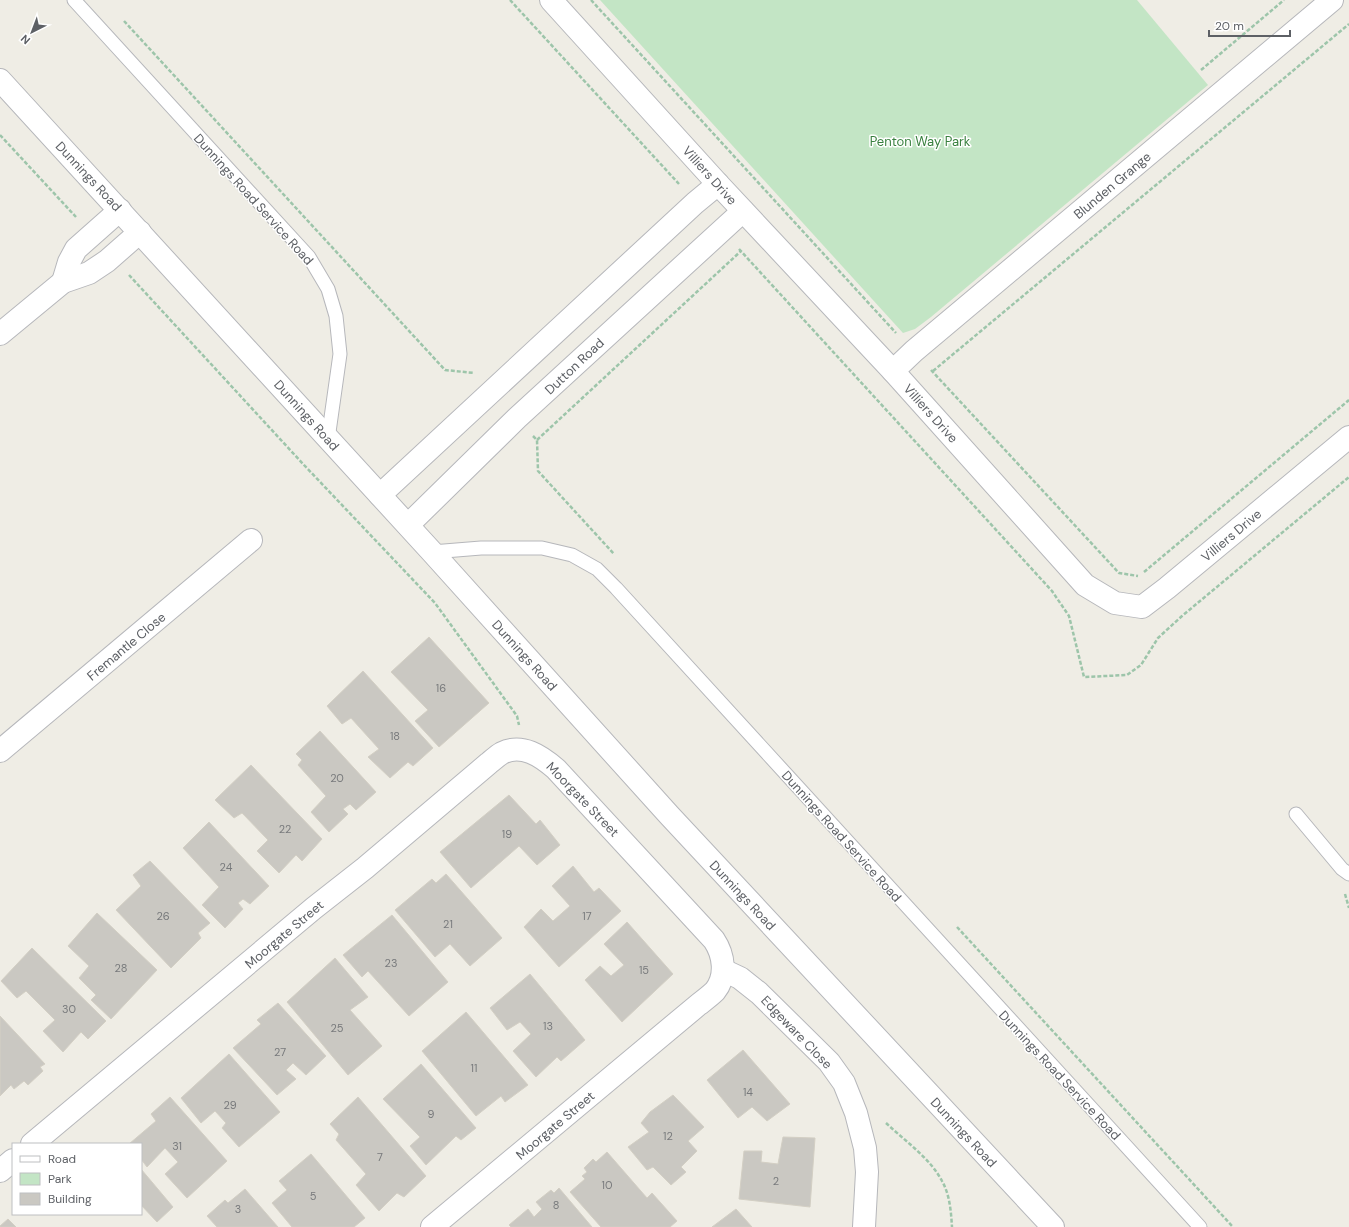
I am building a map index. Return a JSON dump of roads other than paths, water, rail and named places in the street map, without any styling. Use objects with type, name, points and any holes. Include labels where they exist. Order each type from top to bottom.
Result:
[{"type":"street","name":"Blunden Grange","points":[[893,371],[920,346],[1332,0]]},
{"type":"street","name":"Villiers Drive","points":[[553,1],[718,184],[893,371],[1086,585],[1115,603],[1142,607],[1349,437]]},
{"type":"street","name":"Dunnings Road","points":[[0,80],[408,525],[743,896],[1053,1227]]},
{"type":"street","points":[[380,495],[492,390],[718,184]]},
{"type":"street","points":[[63,282],[69,262],[76,250],[120,210]]},
{"type":"street","name":"Dutton Road","points":[[408,525],[517,418],[743,211]]},
{"type":"street","points":[[0,334],[63,282],[89,273],[140,232]]},
{"type":"street","name":"Fremantle Close","points":[[0,751],[251,540]]},
{"type":"street","name":"Moorgate Street","points":[[33,1143],[314,908],[365,868],[489,763],[502,753],[515,749],[527,751],[544,758],[556,769],[714,940],[720,949],[724,970],[715,990],[698,1006],[432,1227]]},
{"type":"street","name":"Edgeware Close","points":[[724,970],[740,978],[759,993],[829,1062],[844,1083],[856,1113],[865,1148],[867,1172],[864,1227]]},
{"type":"street","points":[[0,1171],[12,1161]]},
{"type":"lane","name":"Dunnings Road Service Road","points":[[74,0],[309,257],[328,289],[336,316],[340,354],[328,439]]},
{"type":"lane","name":"Dunnings Road Service Road","points":[[432,552],[481,548],[542,548],[572,555],[597,569],[1200,1227]]},
{"type":"lane","points":[[1296,814],[1342,869],[1349,874]]},
{"type":"park label","name":"Penton Way Park","points":[[920,141]]}]
